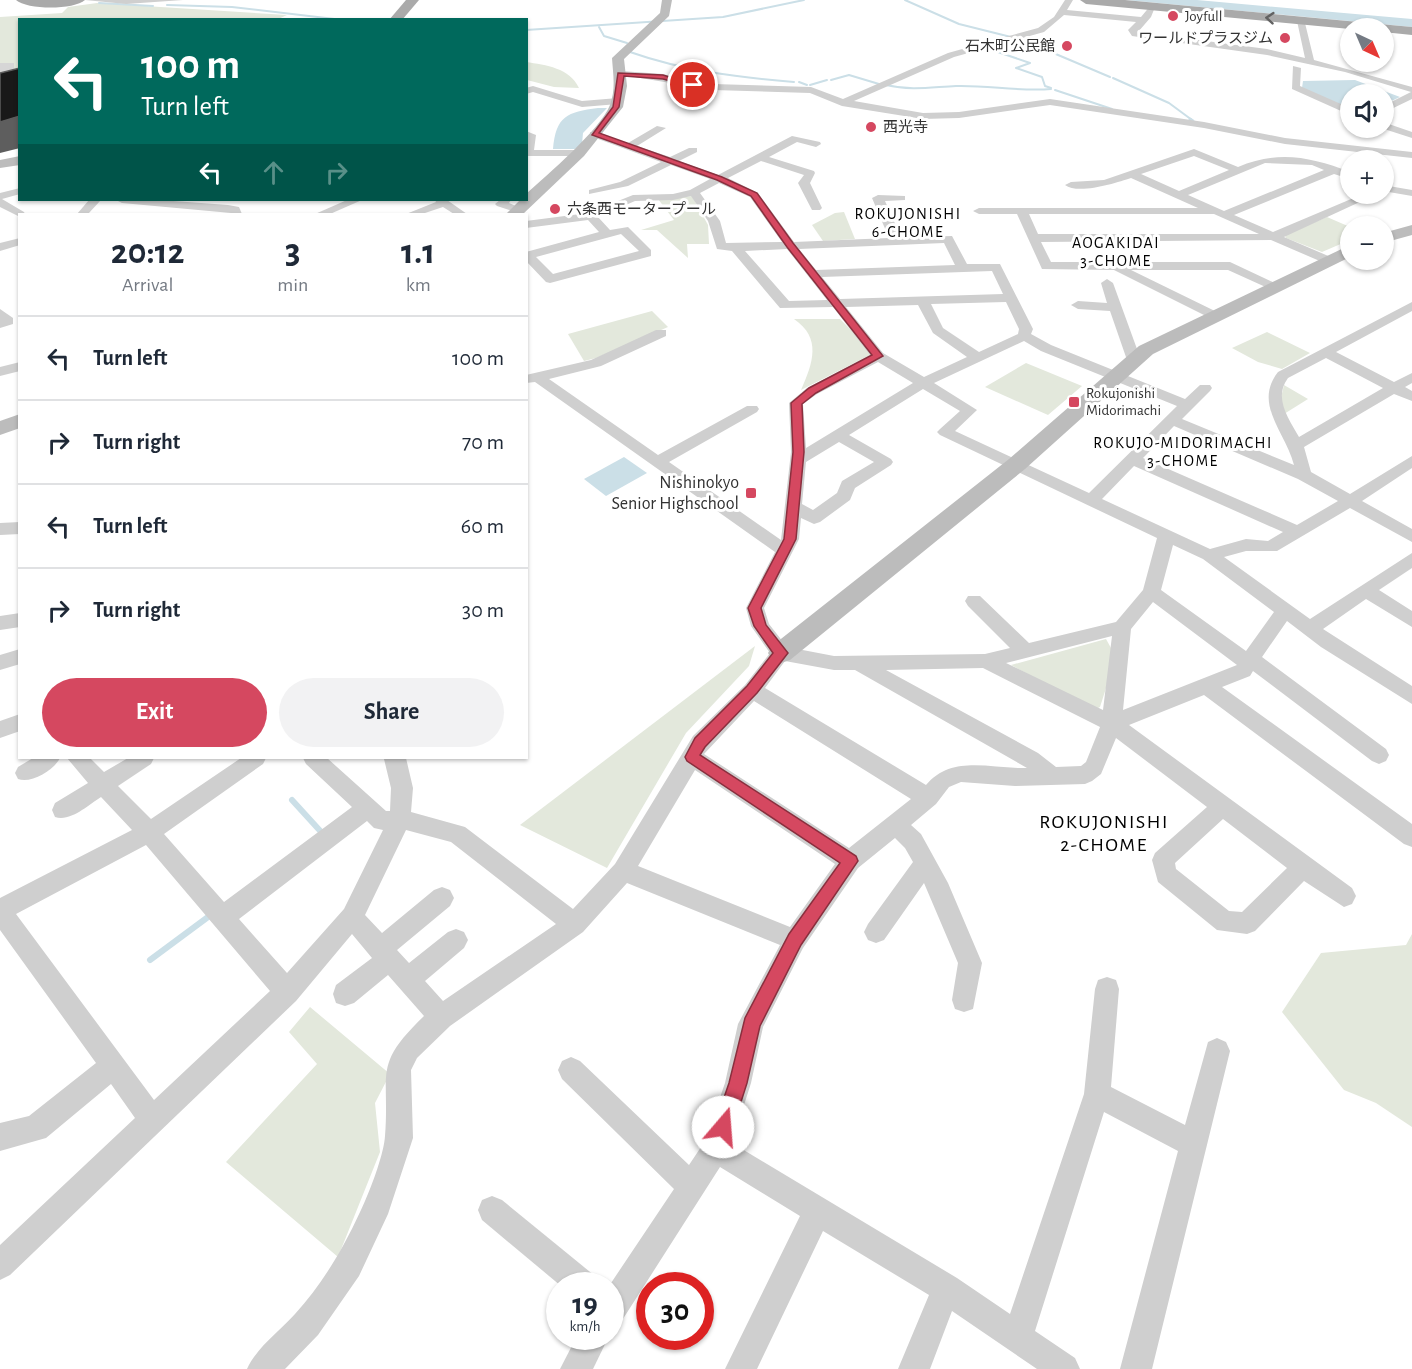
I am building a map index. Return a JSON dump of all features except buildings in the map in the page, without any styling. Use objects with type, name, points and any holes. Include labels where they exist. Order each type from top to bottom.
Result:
[{"type":"main road","points":[[22,0],[50,4],[79,0]]},
{"type":"main road","points":[[397,18],[413,0]]},
{"type":"main road","points":[[1086,0],[1151,4],[1412,31]]},
{"type":"street","points":[[89,0],[179,0]]},
{"type":"street","points":[[528,201],[579,153],[616,107],[621,74],[618,58],[664,14],[667,0]]},
{"type":"street","points":[[841,104],[951,55],[1041,30],[1057,19],[1069,0]]},
{"type":"street","points":[[1151,4],[1148,15],[1132,32],[1146,38],[1222,44],[1310,61],[1412,90]]},
{"type":"street","points":[[1062,12],[1142,20]]},
{"type":"street","points":[[1301,21],[1310,61]]},
{"type":"street","points":[[1296,68],[1295,87],[1340,107]]},
{"type":"street","points":[[621,74],[663,77],[686,84],[713,87],[811,90],[841,104],[923,116],[941,116],[1050,102],[1204,125],[1285,141],[1412,155]]},
{"type":"street","points":[[528,90],[533,89],[582,104],[618,101]]},
{"type":"street","points":[[1394,104],[1412,95]]},
{"type":"street","points":[[630,146],[661,128]]},
{"type":"street","points":[[1394,129],[1412,135]]},
{"type":"street","points":[[528,134],[531,135],[528,149]]},
{"type":"street","points":[[594,134],[720,178],[754,195],[790,245],[878,356],[970,410],[945,432],[1209,555],[1287,612],[1412,696]]},
{"type":"street","points":[[528,225],[591,216],[633,198],[673,197],[694,192],[796,138],[816,144]]},
{"type":"street","points":[[593,192],[624,184],[693,150]]},
{"type":"street","points":[[1071,185],[1105,183],[1134,175],[1194,152],[1238,170]]},
{"type":"street","points":[[528,154],[579,153]]},
{"type":"street","points":[[759,157],[810,173],[804,183],[816,208]]},
{"type":"street","points":[[0,164],[18,160]]},
{"type":"street","points":[[1178,195],[1264,160],[1314,162],[1340,172]]},
{"type":"street","points":[[1033,238],[1091,237],[1220,213],[1333,170]]},
{"type":"street","points":[[1134,175],[1329,261]]},
{"type":"street","points":[[1394,190],[1412,193]]},
{"type":"street","points":[[0,196],[18,191]]},
{"type":"street","points":[[694,192],[714,221],[721,246],[736,248],[948,239],[962,267]]},
{"type":"street","points":[[896,240],[878,198],[901,198]]},
{"type":"street","points":[[83,213],[94,201]]},
{"type":"street","points":[[132,201],[232,211],[246,201]]},
{"type":"street","points":[[414,213],[442,201],[460,213]]},
{"type":"street","points":[[505,201],[501,204],[516,212],[528,201]]},
{"type":"street","points":[[0,202],[18,213]]},
{"type":"street","points":[[979,211],[1069,211],[1261,238],[1273,236],[1348,204]]},
{"type":"street","points":[[325,213],[351,206]]},
{"type":"street","points":[[1069,211],[1082,223],[1091,237]]},
{"type":"street","points":[[1022,212],[1046,266],[1230,267],[1275,286]]},
{"type":"street","points":[[591,216],[607,234]]},
{"type":"street","points":[[624,230],[647,253],[550,279],[528,255],[607,234],[624,230]]},
{"type":"street","points":[[1394,235],[1412,230]]},
{"type":"street","points":[[0,248],[18,242]]},
{"type":"street","points":[[736,248],[785,305],[1010,298]]},
{"type":"street","points":[[263,1369],[307,1324],[349,1266],[378,1204],[399,1138],[398,1068],[408,1049],[441,1017],[575,924],[623,871],[700,742],[752,690],[781,653],[1017,464],[1146,350],[1340,255]]},
{"type":"street","points":[[798,460],[924,382],[1024,336],[1026,329],[996,267],[814,274]]},
{"type":"street","points":[[1115,267],[1214,316]]},
{"type":"street","points":[[1107,284],[1134,360]]},
{"type":"street","points":[[923,302],[938,330],[977,357]]},
{"type":"street","points":[[1078,305],[1114,307]]},
{"type":"street","points":[[1304,475],[1296,445],[1273,403],[1276,382],[1283,375],[1412,306]]},
{"type":"street","points":[[0,313],[8,321],[0,324]]},
{"type":"street","points":[[532,378],[596,363],[661,333]]},
{"type":"street","points":[[1024,336],[1046,348],[1187,405]]},
{"type":"street","points":[[1328,352],[1412,397]]},
{"type":"street","points":[[878,356],[812,391],[796,403],[795,413],[799,431],[798,460],[790,539],[755,608],[760,626],[781,653],[834,663],[985,661],[1122,627]]},
{"type":"street","points":[[0,372],[18,367]]},
{"type":"street","points":[[1296,445],[1412,377]]},
{"type":"street","points":[[532,378],[784,550]]},
{"type":"street","points":[[1091,500],[1204,388]]},
{"type":"street","points":[[657,462],[752,410]]},
{"type":"street","points":[[1172,420],[1304,475],[1352,500],[1412,536]]},
{"type":"street","points":[[0,429],[18,421]]},
{"type":"street","points":[[795,507],[814,518],[844,496],[848,485],[885,462],[840,436]]},
{"type":"street","points":[[1132,459],[1298,532]]},
{"type":"street","points":[[1209,555],[1246,545],[1271,546],[1352,500],[1412,461]]},
{"type":"street","points":[[0,529],[18,528]]},
{"type":"street","points":[[624,1288],[716,1149],[738,1083],[751,1024],[795,940],[850,861],[928,798],[942,781],[959,773],[1085,775],[1094,768],[1112,723],[1122,627],[1152,592],[1167,534]]},
{"type":"street","points":[[1311,628],[1412,559]]},
{"type":"street","points":[[1367,591],[1412,620]]},
{"type":"street","points":[[1152,592],[1379,755]]},
{"type":"street","points":[[974,601],[1025,651]]},
{"type":"street","points":[[1112,723],[1243,671],[1251,662],[1276,620],[1287,612]]},
{"type":"street","points":[[0,623],[18,620]]},
{"type":"street","points":[[0,663],[18,657]]},
{"type":"street","points":[[985,661],[1112,723],[1344,896]]},
{"type":"street","points":[[858,663],[1031,759],[1052,776]]},
{"type":"street","points":[[1206,686],[1412,837]]},
{"type":"street","points":[[752,690],[928,798]]},
{"type":"street","points":[[0,730],[18,723]]},
{"type":"street","points":[[692,757],[850,861]]},
{"type":"street","points":[[25,773],[48,759]]},
{"type":"street","points":[[78,759],[149,832],[286,992]]},
{"type":"street","points":[[63,810],[142,759]]},
{"type":"street","points":[[152,1119],[0,911],[149,832],[255,759]]},
{"type":"street","points":[[314,759],[366,809],[382,820],[400,819],[457,834],[575,924]]},
{"type":"street","points":[[0,1265],[286,992],[352,917],[400,819],[402,788],[394,759]]},
{"type":"street","points":[[1223,806],[1163,860],[1166,875],[1225,922],[1247,923],[1303,867]]},
{"type":"street","points":[[223,917],[366,809]]},
{"type":"street","points":[[895,824],[913,842],[940,890],[970,963],[964,1000]]},
{"type":"street","points":[[876,932],[925,863]]},
{"type":"street","points":[[623,871],[795,940]]},
{"type":"street","points":[[345,994],[442,898]]},
{"type":"street","points":[[352,917],[441,1017]]},
{"type":"street","points":[[408,980],[456,940]]},
{"type":"street","points":[[1017,1338],[1097,1094],[1107,989]]},
{"type":"street","points":[[1136,1369],[1216,1051]]},
{"type":"street","points":[[0,1137],[36,1128],[113,1066]]},
{"type":"street","points":[[571,1070],[691,1186]]},
{"type":"street","points":[[1097,1094],[1193,1144]]},
{"type":"street","points":[[716,1149],[946,1289],[1064,1369]]},
{"type":"street","points":[[492,1210],[568,1272]]},
{"type":"street","points":[[741,1369],[818,1211]]},
{"type":"street","points":[[914,1369],[946,1289]]},
{"type":"street","points":[[576,1369],[586,1350]]},
{"type":"shaded area","points":[[1126,0],[1197,0],[1412,19],[1412,27],[1394,25],[1394,18],[1340,18],[1340,20]]},
{"type":"shaded area","points":[[97,3],[287,15],[280,18],[18,18],[18,79],[0,82],[0,17],[62,13],[68,7]]},
{"type":"shaded area","points":[[528,62],[549,66],[564,72],[575,81],[579,88],[554,87],[528,80]]},
{"type":"shaded area","points":[[1355,80],[1366,84],[1340,84],[1340,105],[1302,88],[1303,81]]},
{"type":"shaded area","points":[[607,108],[583,133],[582,144],[575,149],[553,149],[557,129],[565,118],[578,111]]},
{"type":"shaded area","points":[[692,196],[708,225],[709,244],[687,244],[688,258],[657,230],[641,230],[674,220],[658,199]]},
{"type":"shaded area","points":[[844,212],[855,239],[823,241],[812,225],[835,213]]},
{"type":"shaded area","points":[[1327,217],[1340,223],[1340,244],[1322,252],[1286,238],[1285,235]]},
{"type":"shaded area","points":[[652,311],[668,327],[596,358],[584,361],[568,334]]},
{"type":"shaded area","points":[[794,319],[840,319],[874,353],[801,390],[809,370],[812,343],[803,326]]},
{"type":"shaded area","points":[[1267,332],[1310,353],[1282,369],[1258,362],[1232,348]]},
{"type":"shaded area","points":[[1026,363],[1082,386],[1048,415],[985,387]]},
{"type":"shaded area","points":[[1284,385],[1308,399],[1284,414],[1280,402]]},
{"type":"shaded area","points":[[624,457],[647,473],[606,496],[584,479]]},
{"type":"shaded area","points":[[1106,639],[1116,657],[1100,707],[1094,710],[1011,665]]},
{"type":"shaded area","points":[[755,646],[749,666],[686,733],[607,868],[520,825]]},
{"type":"shaded area","points":[[1412,934],[1412,1127],[1376,1103],[1344,1090],[1282,1012],[1321,953],[1406,945]]},
{"type":"shaded area","points":[[310,1007],[390,1074],[375,1103],[380,1152],[338,1257],[226,1162],[317,1064],[289,1032]]},
{"type":"waterway","points":[[528,30],[723,17],[804,0]]},
{"type":"waterway","points":[[905,0],[959,24],[1011,37]]},
{"type":"waterway","points":[[99,3],[153,6]]},
{"type":"waterway","points":[[167,5],[232,7],[326,18]]},
{"type":"waterway","points":[[599,27],[604,36],[627,43]]},
{"type":"waterway","points":[[1018,38],[1110,77]]},
{"type":"waterway","points":[[986,48],[1030,63],[1016,68],[1042,77],[1045,86],[1051,88]]},
{"type":"waterway","points":[[632,49],[630,52],[650,59],[691,69],[794,82]]},
{"type":"waterway","points":[[831,80],[849,75],[879,84]]},
{"type":"waterway","points":[[1113,78],[1169,103],[1192,120]]},
{"type":"waterway","points":[[810,85],[827,80]]},
{"type":"waterway","points":[[799,82],[807,85]]},
{"type":"waterway","points":[[886,85],[913,88],[968,86],[1028,90],[1051,89]]},
{"type":"waterway","points":[[1055,90],[1112,109]]},
{"type":"waterway","points":[[292,800],[323,834]]},
{"type":"waterway","points":[[150,960],[208,917]]},
{"type":"tunnel","points":[[0,70],[18,70]]},
{"type":"place","name":"Joyfull","points":[[1173,16]]},
{"type":"place","name":"ワールドプラスジム","points":[[1285,38]]},
{"type":"place","name":"石木町公民館","points":[[1067,46]]},
{"type":"place","name":"西光寺","points":[[871,127]]},
{"type":"place","name":"六条西モータープール","points":[[555,209]]},
{"type":"place","name":"Rokujonishi Midorimachi","points":[[1074,402]]},
{"type":"place","name":"Nishinokyo Senior Highschool","points":[[751,493]]},
{"type":"district","name":"ROKUJONISHI 6-CHOME","points":[[908,223]]},
{"type":"district","name":"AOGAKIDAI 3-CHOME","points":[[1116,252]]},
{"type":"district","name":"ROKUJO-MIDORIMACHI 3-CHOME","points":[[1183,452]]},
{"type":"district","name":"ROKUJONISHI 2-CHOME","points":[[1104,834]]},
{"type":"route","points":[[693,85],[663,77],[621,74],[616,107],[594,134],[720,178],[754,195],[790,245],[878,356],[812,391],[796,403],[799,452],[790,539],[755,608],[760,626],[781,653],[752,690],[700,742],[692,757],[850,861],[795,940],[751,1024],[738,1083],[723,1127]]}]
